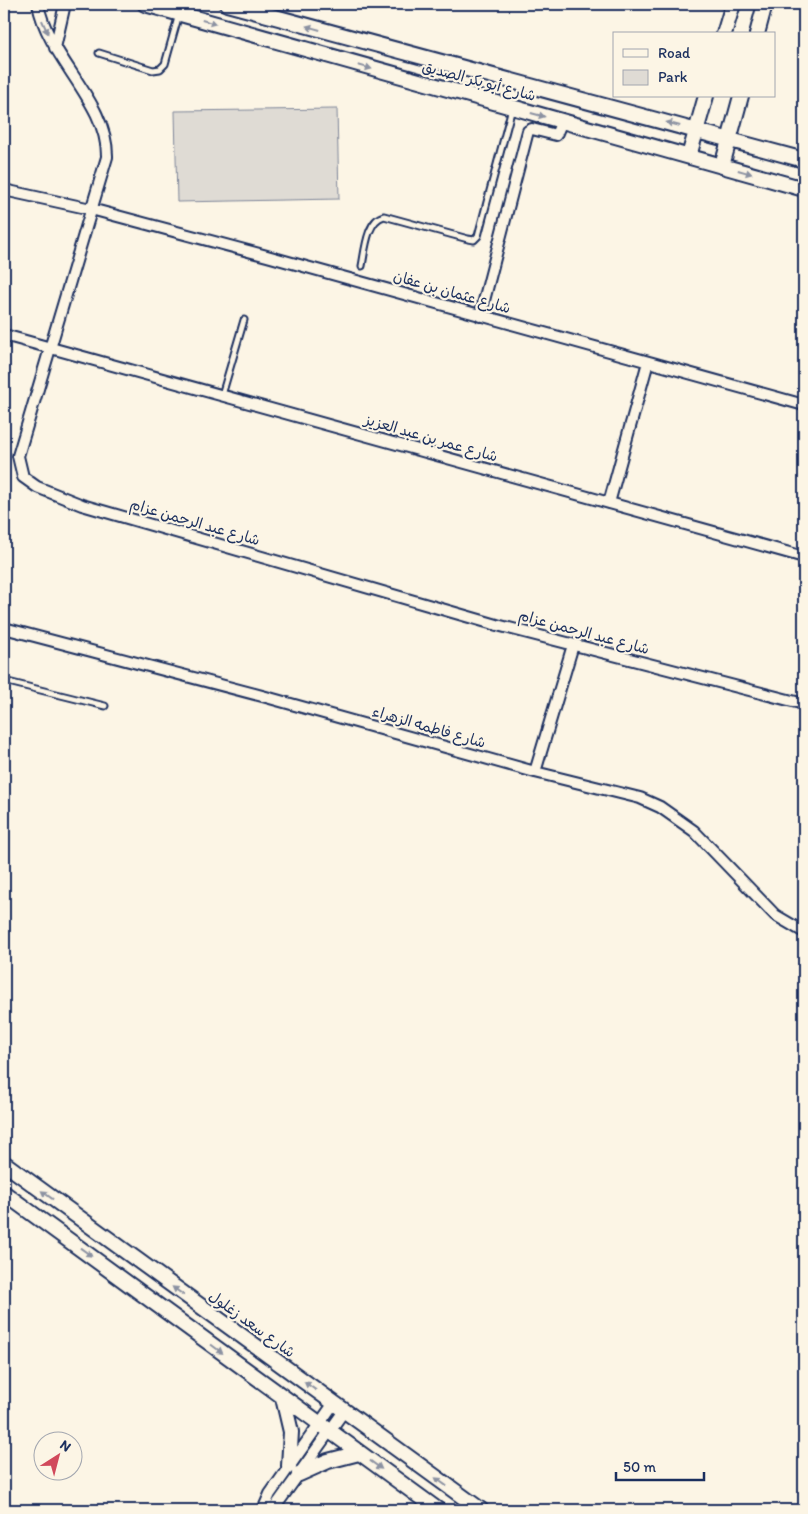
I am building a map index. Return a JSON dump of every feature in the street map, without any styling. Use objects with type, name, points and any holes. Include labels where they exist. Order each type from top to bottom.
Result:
[{"type":"street","name":"شارع عبد الرحمن عزام","points":[[38,4],[41,18],[55,48],[99,119],[106,137],[107,156],[18,456],[23,477],[37,487],[82,505],[573,645],[804,704]]},
{"type":"street","points":[[55,48],[64,4]]},
{"type":"street","name":"شارع أبو بكر الصديق","points":[[145,4],[804,189]]},
{"type":"street","name":"شارع أبو بكر الصديق","points":[[227,4],[394,51],[804,160]]},
{"type":"street","points":[[725,32],[733,4]]},
{"type":"street","points":[[758,32],[765,4]]},
{"type":"street","points":[[689,156],[705,98]]},
{"type":"street","points":[[722,166],[739,98]]},
{"type":"street","points":[[480,316],[528,131],[532,129],[556,135],[562,121]]},
{"type":"street","name":"شارع عثمان بن عفان","points":[[4,190],[91,209],[804,405]]},
{"type":"street","name":"شارع عمر بن عبد العزيز","points":[[4,335],[804,557]]},
{"type":"street","points":[[609,503],[648,362]]},
{"type":"street","name":"شارع فاطمه الزهراء","points":[[4,628],[535,772],[640,798],[660,806],[694,831],[775,915],[804,932]]},
{"type":"street","points":[[535,772],[573,645]]},
{"type":"street","name":"شارع سعد زغلول","points":[[4,1163],[481,1510]]},
{"type":"street","points":[[4,1193],[438,1510]]},
{"type":"street","points":[[273,1510],[294,1470],[291,1432],[283,1398]]},
{"type":"street","points":[[263,1510],[265,1502],[294,1470],[339,1407]]},
{"type":"street","points":[[294,1470],[359,1453]]},
{"type":"lane","points":[[99,54],[153,70],[160,69],[165,64],[179,13]]},
{"type":"lane","points":[[362,266],[372,225],[384,216],[468,239],[474,240],[478,236],[512,108]]},
{"type":"lane","points":[[222,395],[244,320]]},
{"type":"lane","points":[[4,681],[105,706]]},
{"type":"green space","points":[[337,109],[339,199],[177,202],[175,111]]}]
